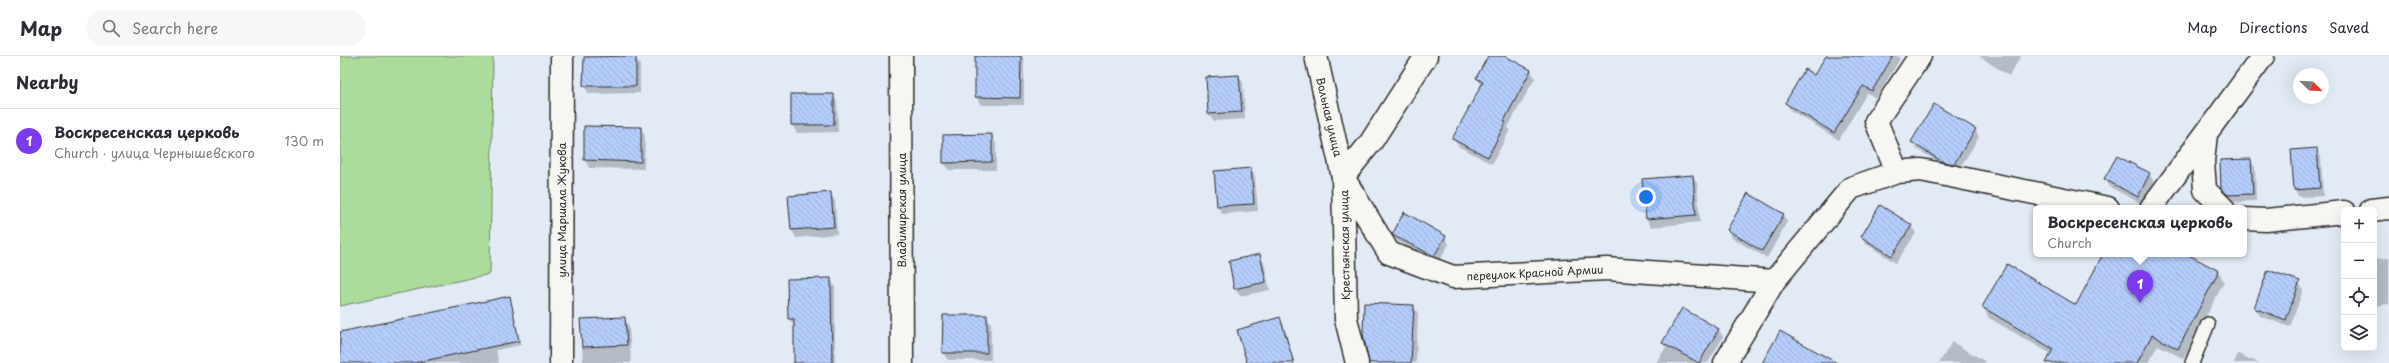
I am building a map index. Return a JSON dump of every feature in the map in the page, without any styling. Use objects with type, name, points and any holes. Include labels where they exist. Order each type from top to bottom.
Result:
[{"type":"street","name":"улица Маршала Жукова","points":[[561,363],[562,56]]},
{"type":"street","name":"Владимирская улица","points":[[901,56],[902,363]]},
{"type":"street","name":"Вольная улица","points":[[1316,56],[1343,177]]},
{"type":"street","name":"Крестьянская улица","points":[[1356,363],[1346,319],[1343,177],[1371,142],[1426,56]]},
{"type":"street","points":[[1898,172],[1876,121],[1920,56]]},
{"type":"street","points":[[2153,205],[2263,56]]},
{"type":"street","points":[[2206,134],[2203,161],[2206,190],[2220,205]]},
{"type":"street","points":[[1725,363],[1774,281],[1851,188],[1898,172],[1921,170],[2093,205]]},
{"type":"street","name":"переулок Красной Армии","points":[[1343,177],[1389,254],[1453,277],[1607,269],[1774,281]]},
{"type":"street","points":[[2377,209],[2389,208]]},
{"type":"street","points":[[2247,219],[2266,220],[2341,212]]},
{"type":"lane","points":[[2192,363],[2208,324]]},
{"type":"green space","points":[[340,56],[493,56],[490,274],[340,306]]},
{"type":"building","points":[[636,56],[636,86],[583,86],[584,57]]},
{"type":"building","points":[[975,56],[1021,56],[1020,98],[975,97]]},
{"type":"building","points":[[1488,56],[1505,56],[1531,70],[1504,121],[1506,122],[1488,157],[1452,139],[1483,82],[1476,78]]},
{"type":"building","points":[[1826,56],[1893,56],[1872,91],[1863,86],[1834,133],[1785,103],[1805,69],[1814,75]]},
{"type":"building","points":[[1239,75],[1242,112],[1208,114],[1206,77]]},
{"type":"building","points":[[791,94],[834,94],[834,125],[791,125]]},
{"type":"building","points":[[1934,104],[1976,129],[1954,164],[1943,162],[1911,142]]},
{"type":"building","points":[[584,126],[641,127],[641,162],[584,160]]},
{"type":"building","points":[[992,134],[992,162],[943,163],[943,135]]},
{"type":"building","points":[[2317,148],[2320,188],[2294,190],[2291,150]]},
{"type":"building","points":[[2117,156],[2150,173],[2138,197],[2104,179]]},
{"type":"building","points":[[2251,159],[2253,194],[2228,195],[2221,189],[2220,160]]},
{"type":"building","points":[[1251,168],[1254,204],[1217,206],[1214,171]]},
{"type":"building","points":[[1693,175],[1696,215],[1646,219],[1642,179]]},
{"type":"building","points":[[831,192],[834,227],[791,230],[788,196]]},
{"type":"building","points":[[1748,193],[1784,214],[1762,251],[1727,230]]},
{"type":"building","points":[[1880,205],[1912,225],[1892,256],[1861,237]]},
{"type":"building","points":[[1404,212],[1446,236],[1434,256],[1392,235]]},
{"type":"building","points":[[1260,254],[1266,282],[1234,289],[1229,261]]},
{"type":"building","points":[[2101,257],[2193,257],[2219,271],[2178,349],[2152,335],[2137,363],[2046,363],[2053,349],[1982,307],[2007,264],[2076,305]]},
{"type":"building","points":[[2268,270],[2300,281],[2286,320],[2254,308]]},
{"type":"building","points":[[831,278],[832,363],[794,363],[794,319],[788,319],[787,279]]},
{"type":"building","points":[[510,296],[519,341],[414,363],[340,363],[340,332]]},
{"type":"building","points":[[1364,303],[1414,305],[1411,363],[1369,363],[1363,334]]},
{"type":"building","points":[[1682,308],[1719,329],[1699,363],[1662,343]]},
{"type":"building","points":[[943,315],[987,315],[987,353],[942,353]]},
{"type":"building","points":[[625,317],[627,345],[582,347],[580,319]]},
{"type":"building","points":[[1280,317],[1294,363],[1247,363],[1237,330]]},
{"type":"building","points":[[1780,331],[1837,363],[1762,363]]},
{"type":"place","name":"Воскресенская церковь","points":[[2140,303]]}]
